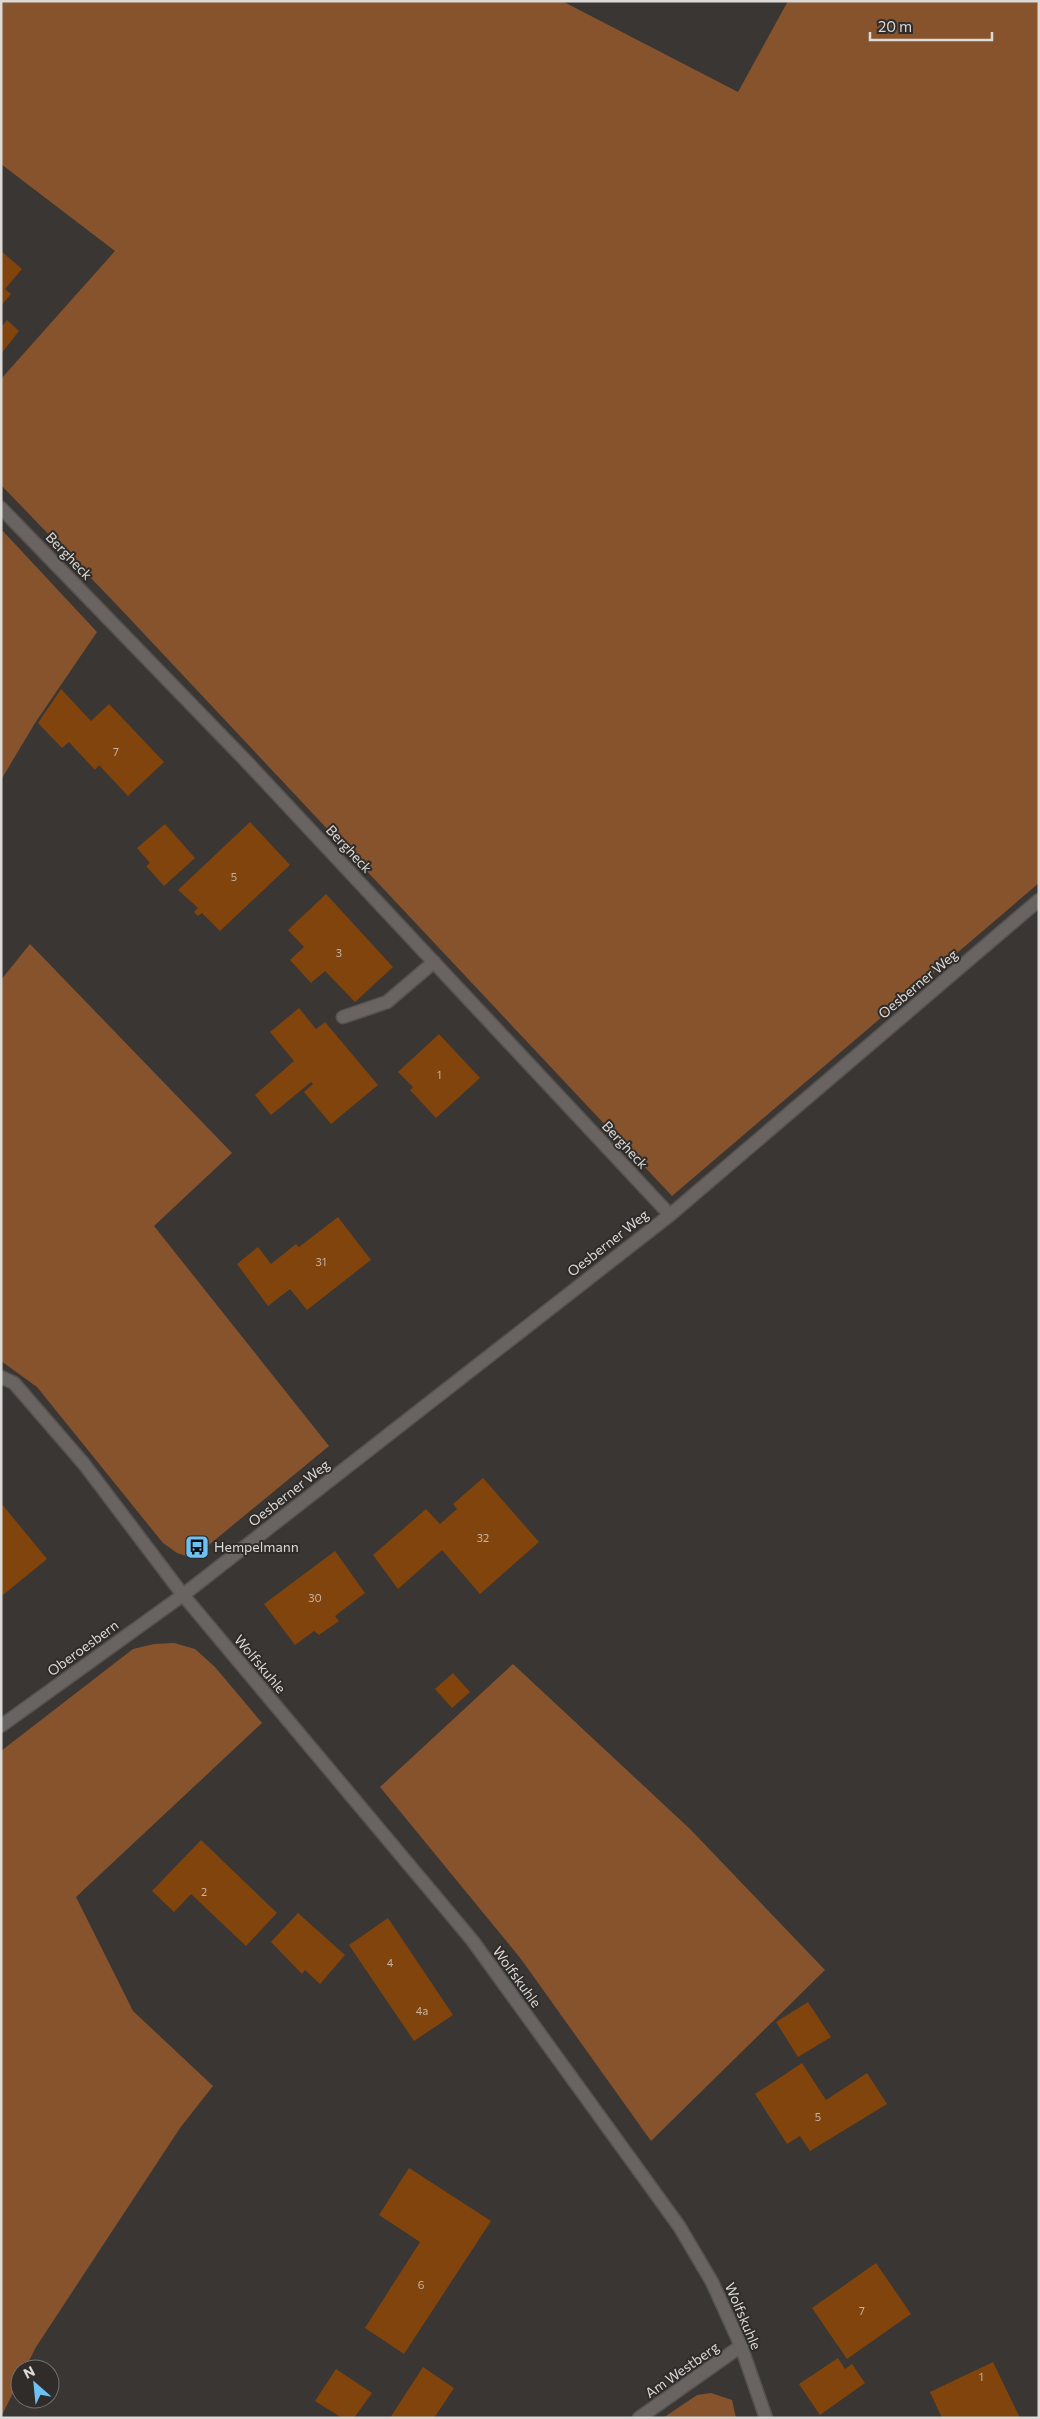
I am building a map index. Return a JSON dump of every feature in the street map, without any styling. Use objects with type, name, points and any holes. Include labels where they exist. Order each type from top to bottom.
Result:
[{"type":"street","name":"Bergheck","points":[[1,508],[246,760],[670,1214]]},
{"type":"street","name":"Oesberner Weg","points":[[182,1595],[670,1214],[1039,900]]},
{"type":"street","points":[[343,1017],[387,1002],[434,962]]},
{"type":"street","name":"Wolfskuhle","points":[[1,1377],[14,1383],[84,1464],[182,1595],[472,1940],[679,2226],[712,2282],[741,2346],[766,2418]]},
{"type":"street","name":"Oberoesbern","points":[[1,1726],[182,1595]]},
{"type":"street","name":"Am Westberg","points":[[640,2418],[741,2346]]},
{"type":"shaded area","points":[[1,1],[562,1],[738,92],[788,1],[1036,1],[1039,4],[1039,883],[672,1196],[115,603],[1,485],[1,379],[115,251],[1,164]]},
{"type":"shaded area","points":[[1,529],[97,632],[35,723],[1,780]]},
{"type":"shaded area","points":[[30,944],[232,1153],[154,1226],[329,1446],[193,1558],[177,1553],[163,1543],[37,1387],[1,1361],[1,980]]},
{"type":"shaded area","points":[[174,1643],[195,1649],[215,1667],[262,1723],[76,1897],[133,2011],[213,2086],[180,2128],[36,2347],[30,2359],[10,2359],[10,2399],[1,2417],[1,1751],[133,1649],[154,1644]]},
{"type":"shaded area","points":[[513,1664],[690,1829],[825,1970],[651,2141],[521,1959],[380,1787]]},
{"type":"shaded area","points":[[711,2393],[732,2400],[736,2418],[663,2418],[697,2395]]},
{"type":"building","points":[[1,251],[22,269],[5,289],[11,294],[1,306]]},
{"type":"building","points":[[7,320],[19,331],[1,354],[1,327]]},
{"type":"building","points":[[61,689],[91,721],[109,704],[164,762],[128,796],[99,765],[95,770],[69,742],[62,748],[38,723]]},
{"type":"building","points":[[250,822],[290,865],[220,931],[202,913],[198,916],[194,912],[198,908],[178,890]]},
{"type":"building","points":[[165,824],[195,858],[164,886],[146,866],[150,863],[137,848]]},
{"type":"building","points":[[326,894],[393,967],[355,1002],[325,971],[311,983],[290,960],[304,947],[288,930]]},
{"type":"building","points":[[299,1008],[316,1029],[325,1022],[378,1085],[331,1124],[304,1092],[313,1084],[311,1082],[271,1115],[255,1095],[294,1061],[270,1032]]},
{"type":"building","points":[[439,1034],[480,1078],[436,1118],[410,1090],[413,1087],[398,1072]]},
{"type":"building","points":[[338,1217],[371,1260],[307,1310],[290,1289],[268,1306],[237,1264],[258,1247],[271,1264],[296,1244],[299,1247]]},
{"type":"building","points":[[483,1478],[539,1542],[480,1594],[442,1550],[398,1589],[373,1555],[426,1509],[440,1524],[457,1509],[453,1504]]},
{"type":"building","points":[[1,1503],[47,1559],[3,1595],[1,1592]]},
{"type":"building","points":[[335,1551],[365,1593],[335,1616],[339,1621],[319,1635],[314,1631],[295,1645],[264,1604]]},
{"type":"building","points":[[453,1673],[470,1692],[452,1708],[435,1689]]},
{"type":"building","points":[[201,1840],[277,1913],[246,1946],[191,1894],[174,1912],[152,1891]]},
{"type":"building","points":[[298,1913],[345,1955],[320,1984],[305,1970],[302,1974],[271,1942]]},
{"type":"building","points":[[388,1918],[453,2015],[414,2041],[349,1945]]},
{"type":"building","points":[[808,2002],[831,2037],[798,2057],[776,2022]]},
{"type":"building","points":[[802,2063],[826,2100],[867,2073],[887,2104],[810,2151],[800,2136],[787,2144],[755,2094]]},
{"type":"building","points":[[409,2168],[491,2221],[404,2354],[365,2328],[420,2242],[379,2215]]},
{"type":"building","points":[[876,2263],[911,2314],[847,2359],[812,2308]]},
{"type":"building","points":[[838,2358],[845,2369],[852,2364],[865,2383],[820,2415],[799,2384]]},
{"type":"building","points":[[993,2362],[1020,2418],[942,2418],[930,2392]]},
{"type":"building","points":[[423,2367],[454,2388],[434,2418],[390,2418]]},
{"type":"building","points":[[336,2369],[372,2393],[354,2418],[342,2418],[315,2401]]},
{"type":"place","name":"Hempelmann","points":[[197,1547]]}]
